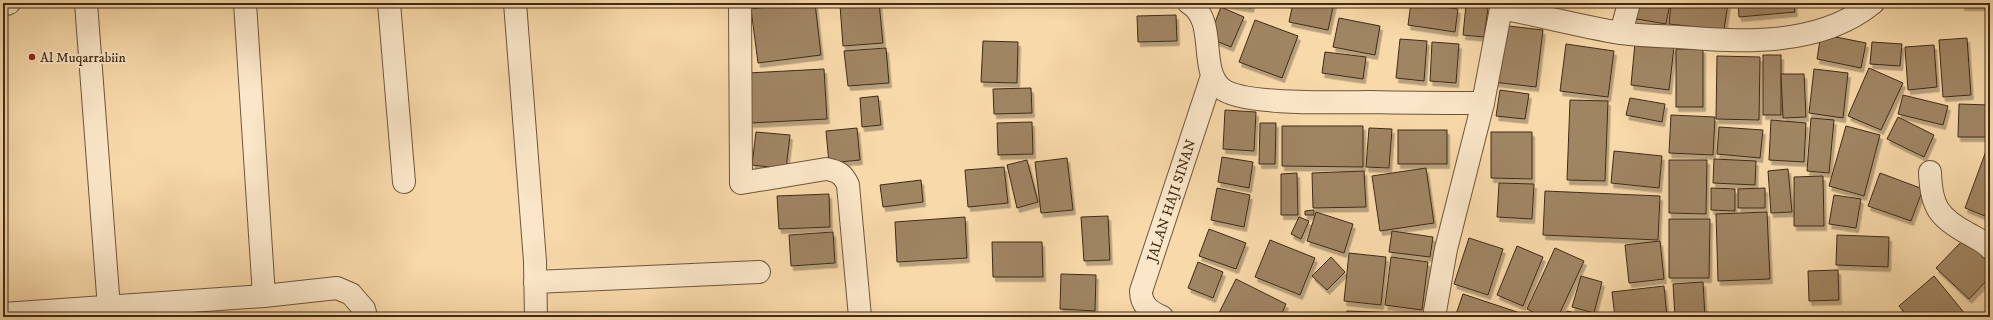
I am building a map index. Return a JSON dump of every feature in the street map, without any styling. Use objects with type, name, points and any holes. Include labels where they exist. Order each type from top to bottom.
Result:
[{"type":"street","points":[[3,5],[9,3]]},
{"type":"street","points":[[86,3],[109,308]]},
{"type":"street","points":[[245,3],[264,296]]},
{"type":"street","points":[[389,3],[404,182]]},
{"type":"street","points":[[515,3],[536,282],[536,317]]},
{"type":"street","points":[[740,3],[741,182],[826,169],[837,171],[844,178],[848,185],[860,317]]},
{"type":"street","points":[[1189,3],[1200,14],[1205,28],[1212,76],[1221,88],[1235,96],[1279,102],[1483,103]]},
{"type":"street","points":[[1621,34],[1629,3]]},
{"type":"street","points":[[1434,317],[1446,249],[1483,103],[1501,5],[1621,34],[1736,42],[1789,37],[1818,31],[1864,11],[1873,3]]},
{"type":"street","name":"JALAN HAJI SINAN","points":[[1162,317],[1145,307],[1141,299],[1142,291],[1212,76]]},
{"type":"street","points":[[1930,172],[1930,192],[1940,214],[1948,221],[1990,248]]},
{"type":"street","points":[[536,282],[759,272]]},
{"type":"street","points":[[3,314],[109,308],[264,296],[337,288],[351,294],[364,309],[366,317]]},
{"type":"building","points":[[800,3],[815,3],[821,55],[758,63],[751,9]]},
{"type":"building","points":[[879,3],[883,43],[843,46],[840,5]]},
{"type":"building","points":[[1221,3],[1252,3],[1251,8]]},
{"type":"building","points":[[1293,3],[1334,3],[1328,30],[1289,22]]},
{"type":"building","points":[[1411,3],[1458,9],[1455,32],[1408,25]]},
{"type":"building","points":[[1634,3],[1670,3],[1666,24],[1631,18]]},
{"type":"building","points":[[1671,3],[1728,3],[1724,30],[1669,24]]},
{"type":"building","points":[[1738,3],[1794,3],[1795,12],[1739,17]]},
{"type":"building","points":[[1962,3],[1990,3],[1990,6],[1962,6]]},
{"type":"building","points":[[1466,5],[1488,8],[1484,37],[1463,35]]},
{"type":"building","points":[[1221,7],[1244,17],[1231,47],[1209,38]]},
{"type":"building","points":[[1176,15],[1177,41],[1138,42],[1137,16]]},
{"type":"building","points":[[1339,18],[1380,26],[1375,55],[1333,47]]},
{"type":"building","points":[[1255,20],[1298,36],[1282,78],[1239,62]]},
{"type":"building","points":[[1500,25],[1543,30],[1536,87],[1493,82]]},
{"type":"building","points":[[1821,34],[1866,43],[1861,68],[1817,59]]},
{"type":"building","points":[[1967,38],[1971,95],[1943,97],[1939,40]]},
{"type":"building","points":[[1400,39],[1427,41],[1424,81],[1396,78]]},
{"type":"building","points":[[983,41],[1018,42],[1017,83],[981,82]]},
{"type":"building","points":[[1432,42],[1459,44],[1456,83],[1430,81]]},
{"type":"building","points":[[1872,42],[1902,44],[1900,66],[1870,64]]},
{"type":"building","points":[[1635,43],[1674,47],[1669,90],[1631,85]]},
{"type":"building","points":[[1566,44],[1614,51],[1608,97],[1560,91]]},
{"type":"building","points":[[1934,45],[1937,87],[1908,90],[1905,47]]},
{"type":"building","points":[[886,48],[889,83],[848,86],[844,51]]},
{"type":"building","points":[[1676,49],[1703,49],[1703,107],[1676,107]]},
{"type":"building","points":[[1325,52],[1366,57],[1363,79],[1322,73]]},
{"type":"building","points":[[1763,55],[1781,55],[1781,115],[1763,115]]},
{"type":"building","points":[[1717,56],[1760,57],[1759,120],[1716,119]]},
{"type":"building","points":[[1869,68],[1903,83],[1881,130],[1848,116]]},
{"type":"building","points":[[824,69],[827,119],[751,123],[748,73]]},
{"type":"building","points":[[1814,69],[1848,73],[1843,118],[1809,113]]},
{"type":"building","points":[[1781,74],[1804,74],[1806,117],[1783,118]]},
{"type":"building","points":[[1031,88],[1032,113],[994,114],[993,89]]},
{"type":"building","points":[[1500,90],[1529,94],[1525,119],[1496,116]]},
{"type":"building","points":[[1903,95],[1948,106],[1943,125],[1898,114]]},
{"type":"building","points":[[878,96],[881,125],[862,127],[860,98]]},
{"type":"building","points":[[1630,98],[1665,104],[1662,122],[1626,115]]},
{"type":"building","points":[[1570,100],[1608,101],[1605,181],[1567,180]]},
{"type":"building","points":[[1959,104],[1990,105],[1990,137],[1958,137]]},
{"type":"building","points":[[1225,110],[1256,112],[1254,151],[1223,149]]},
{"type":"building","points":[[1671,115],[1715,117],[1713,155],[1669,153]]},
{"type":"building","points":[[1898,117],[1934,135],[1924,157],[1887,139]]},
{"type":"building","points":[[1811,118],[1834,120],[1829,173],[1807,171]]},
{"type":"building","points":[[1771,120],[1806,123],[1804,162],[1769,160]]},
{"type":"building","points":[[1032,122],[1033,154],[998,155],[997,123]]},
{"type":"building","points":[[1260,123],[1276,123],[1275,164],[1259,164]]},
{"type":"building","points":[[1282,126],[1363,126],[1363,167],[1282,166]]},
{"type":"building","points":[[1846,126],[1880,135],[1864,196],[1829,186]]},
{"type":"building","points":[[1719,127],[1763,130],[1760,158],[1717,154]]},
{"type":"building","points":[[857,128],[860,160],[829,163],[826,131]]},
{"type":"building","points":[[1369,128],[1392,129],[1389,168],[1366,167]]},
{"type":"building","points":[[1398,130],[1447,130],[1447,164],[1398,164]]},
{"type":"building","points":[[756,132],[790,135],[786,169],[752,165]]},
{"type":"building","points":[[1491,132],[1532,132],[1532,179],[1491,178]]},
{"type":"building","points":[[1989,143],[1990,144],[1990,218],[1965,208]]},
{"type":"building","points":[[1614,151],[1662,156],[1659,188],[1611,183]]},
{"type":"building","points":[[1222,157],[1253,162],[1249,188],[1218,182]]},
{"type":"building","points":[[1067,158],[1073,210],[1041,213],[1035,162]]},
{"type":"building","points":[[1714,159],[1756,161],[1755,185],[1713,183]]},
{"type":"building","points":[[1027,160],[1038,202],[1017,208],[1007,165]]},
{"type":"building","points":[[1669,160],[1707,160],[1706,214],[1669,213]]},
{"type":"building","points":[[1004,167],[1008,203],[968,207],[965,170]]},
{"type":"building","points":[[1426,168],[1434,223],[1380,231],[1372,176]]},
{"type":"building","points":[[1788,169],[1792,212],[1771,213],[1768,171]]},
{"type":"building","points":[[1364,171],[1366,207],[1313,208],[1312,173]]},
{"type":"building","points":[[1297,173],[1298,215],[1281,215],[1281,174]]},
{"type":"building","points":[[1880,173],[1923,189],[1911,221],[1868,206]]},
{"type":"building","points":[[1823,176],[1824,226],[1794,226],[1794,177]]},
{"type":"building","points":[[921,180],[923,202],[883,207],[880,185]]},
{"type":"building","points":[[1499,183],[1534,184],[1532,219],[1497,217]]},
{"type":"building","points":[[1217,188],[1250,195],[1244,227],[1211,220]]},
{"type":"building","points":[[1711,188],[1735,189],[1735,211],[1711,210]]},
{"type":"building","points":[[1765,188],[1765,208],[1738,208],[1738,189]]},
{"type":"building","points":[[1545,191],[1660,196],[1658,240],[1543,235]]},
{"type":"building","points":[[829,194],[830,227],[779,229],[777,196]]},
{"type":"building","points":[[1834,195],[1861,199],[1856,228],[1829,224]]},
{"type":"building","points":[[1314,210],[1314,215],[1305,215],[1305,211]]},
{"type":"building","points":[[1316,212],[1353,224],[1344,253],[1307,241]]},
{"type":"building","points":[[1767,212],[1770,279],[1718,281],[1716,214]]},
{"type":"building","points":[[1108,216],[1110,260],[1084,261],[1081,217]]},
{"type":"building","points":[[965,217],[967,258],[897,262],[895,222]]},
{"type":"building","points":[[1299,217],[1309,221],[1301,239],[1291,234]]},
{"type":"building","points":[[1669,219],[1710,219],[1709,278],[1669,278]]},
{"type":"building","points":[[1209,229],[1246,243],[1236,269],[1199,256]]},
{"type":"building","points":[[1392,231],[1433,237],[1430,257],[1389,252]]},
{"type":"building","points":[[833,232],[835,263],[791,266],[789,235]]},
{"type":"building","points":[[1837,235],[1889,237],[1888,267],[1836,265]]},
{"type":"building","points":[[1469,238],[1503,249],[1488,295],[1454,284]]},
{"type":"building","points":[[1964,239],[1990,263],[1990,277],[1969,299],[1936,268]]},
{"type":"building","points":[[1270,240],[1315,258],[1300,295],[1255,277]]},
{"type":"building","points":[[1660,241],[1664,279],[1629,283],[1625,245]]},
{"type":"building","points":[[992,242],[1042,242],[1043,277],[993,277]]},
{"type":"building","points":[[1517,246],[1543,257],[1523,306],[1497,295]]},
{"type":"building","points":[[1555,248],[1584,261],[1558,317],[1543,317],[1527,309]]},
{"type":"building","points":[[1349,253],[1386,257],[1381,305],[1344,301]]},
{"type":"building","points":[[1331,257],[1345,272],[1327,290],[1312,276]]},
{"type":"building","points":[[1391,257],[1428,262],[1422,310],[1385,305]]},
{"type":"building","points":[[1198,262],[1223,272],[1213,298],[1188,288]]},
{"type":"building","points":[[1838,270],[1839,300],[1809,301],[1808,271]]},
{"type":"building","points":[[1061,274],[1096,275],[1095,311],[1060,309]]},
{"type":"building","points":[[1581,276],[1602,282],[1594,313],[1572,307]]},
{"type":"building","points":[[1934,276],[1966,315],[1964,317],[1908,317],[1899,306]]},
{"type":"building","points":[[1236,279],[1286,304],[1280,317],[1217,317]]},
{"type":"building","points":[[1703,282],[1705,317],[1675,317],[1673,284]]},
{"type":"building","points":[[1664,286],[1667,317],[1615,317],[1612,292]]},
{"type":"building","points":[[1463,294],[1523,314],[1522,317],[1455,317]]},
{"type":"building","points":[[1347,311],[1406,313],[1406,317],[1346,317]]},
{"type":"building","points":[[1567,311],[1592,317],[1566,317]]},
{"type":"building","points":[[934,313],[972,316],[972,317],[933,317]]},
{"type":"place","name":"Al Muqarrabiin","points":[[32,57]]}]
